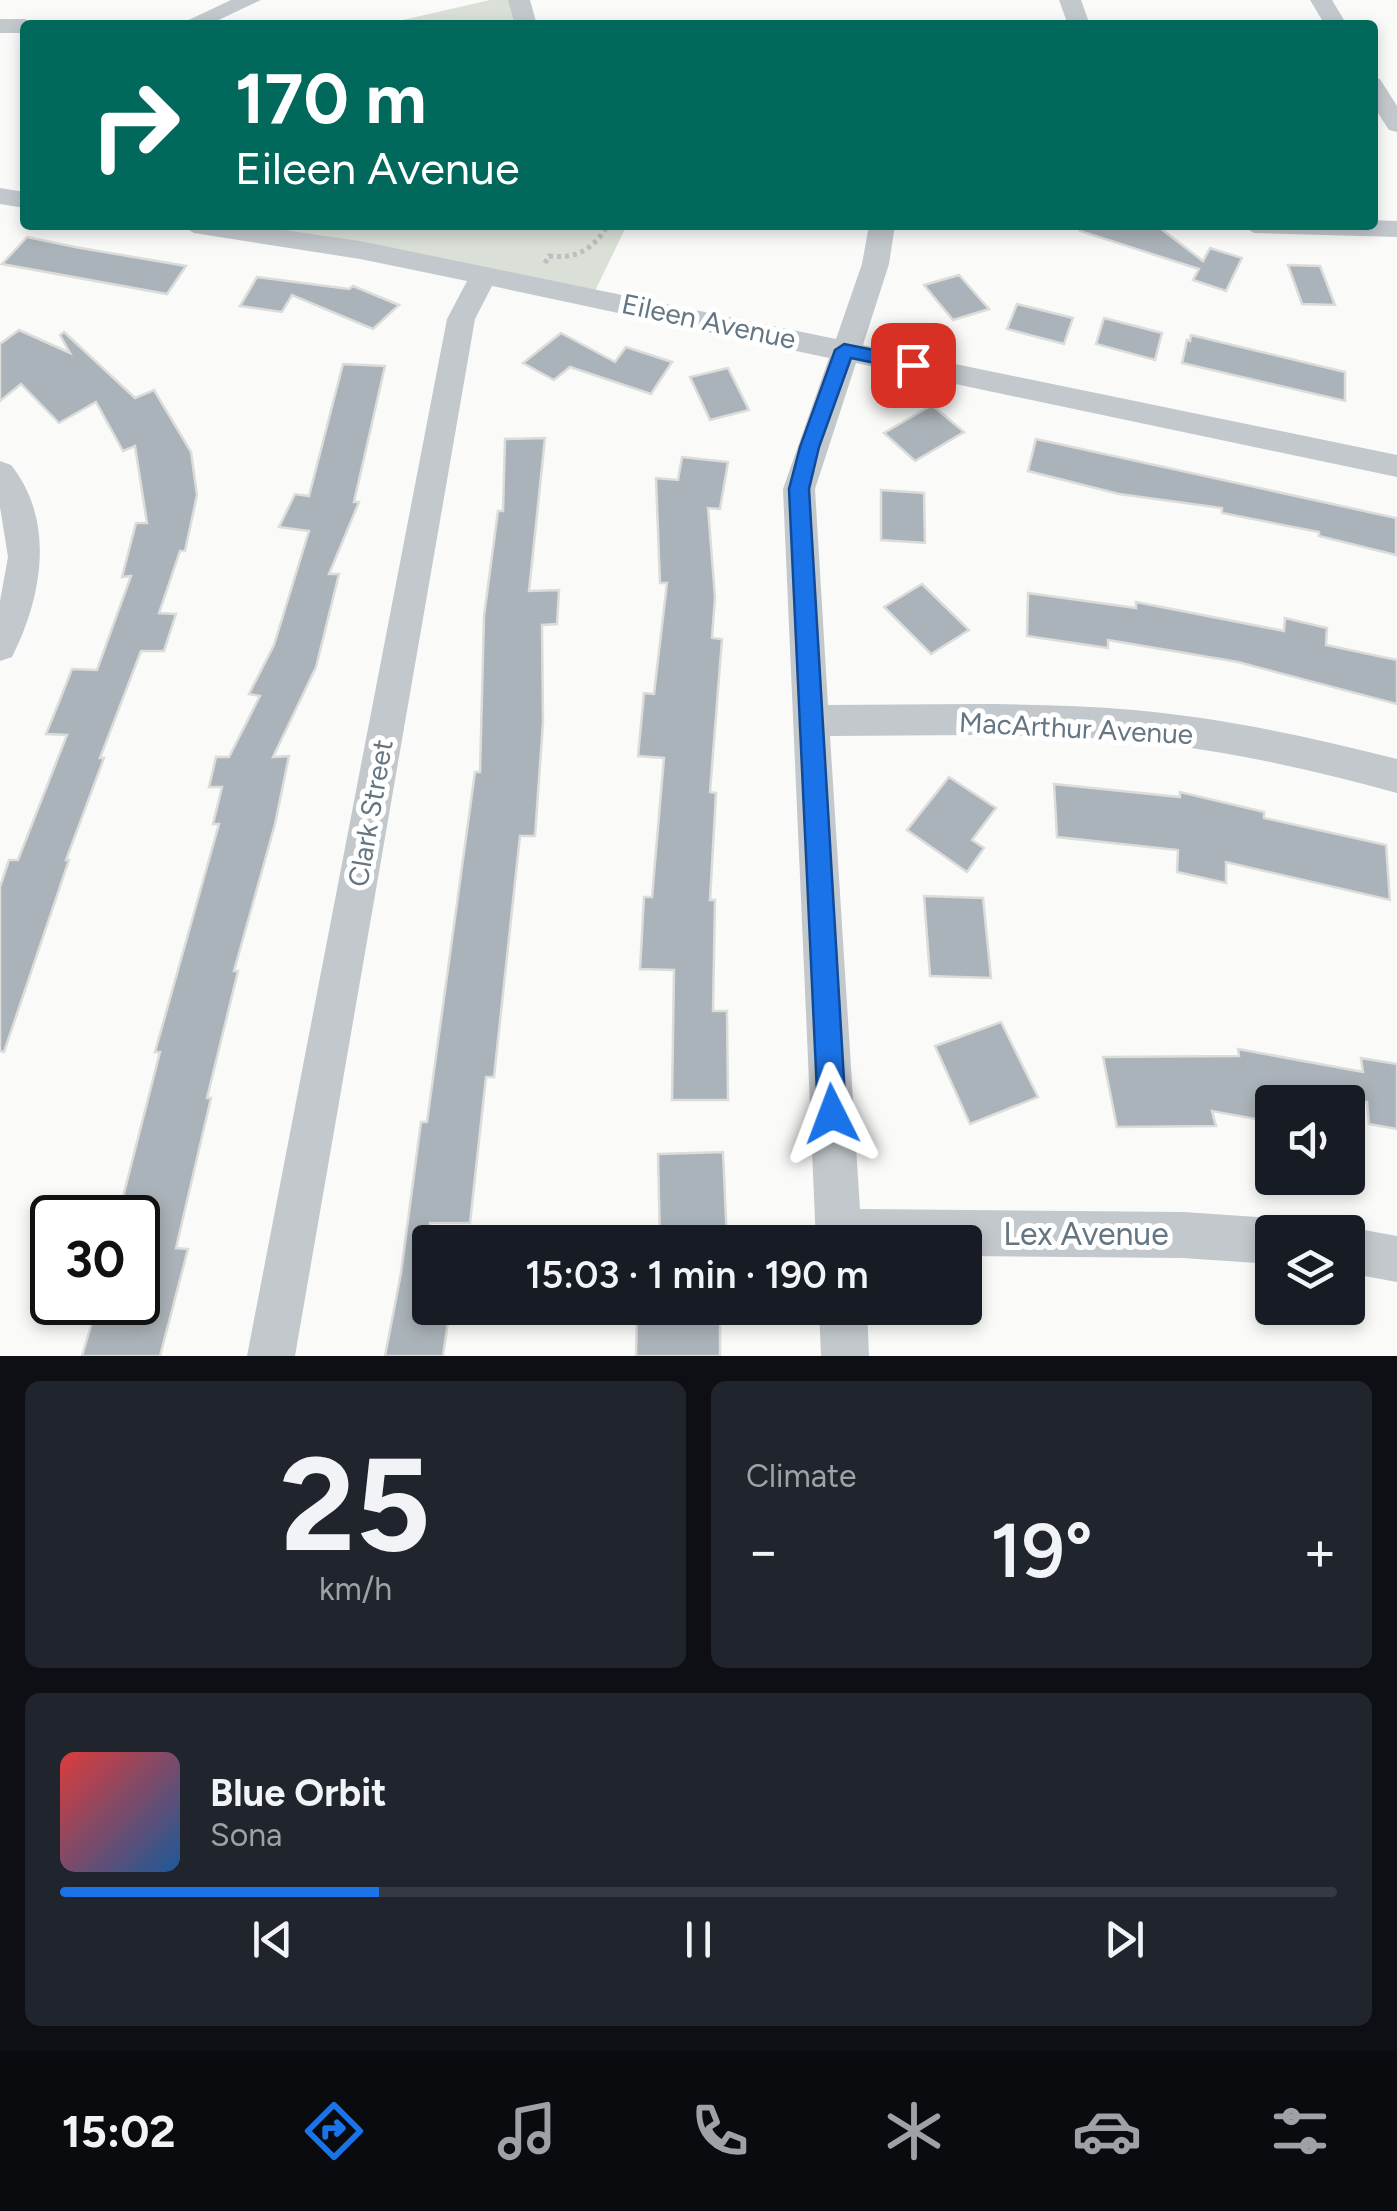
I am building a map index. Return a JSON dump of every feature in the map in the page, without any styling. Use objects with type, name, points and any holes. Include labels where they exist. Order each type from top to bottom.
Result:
[{"type":"street","points":[[201,20],[250,0]]},
{"type":"street","points":[[1378,94],[1397,124]]},
{"type":"street","name":"Eileen Avenue","points":[[227,230],[360,250],[532,284],[1397,466]]},
{"type":"street","points":[[838,1225],[799,489],[844,350],[875,273],[884,230]]},
{"type":"street","name":"Clark Street","points":[[271,1356],[461,318],[484,275]]},
{"type":"street","points":[[0,473],[26,530],[26,559],[16,609],[0,647]]},
{"type":"street","name":"MacArthur Avenue","points":[[811,720],[1094,723],[1182,731],[1313,753],[1397,776]]},
{"type":"street","name":"Lex Avenue","points":[[982,1236],[1183,1234],[1255,1240]]},
{"type":"street","points":[[1365,1253],[1397,1259]]},
{"type":"street","points":[[843,1325],[845,1356]]},
{"type":"path","points":[[532,284],[549,256],[572,260],[595,247],[605,230]]},
{"type":"shaded area","points":[[490,0],[519,0],[525,20],[403,20]]},
{"type":"shaded area","points":[[243,230],[625,230],[592,297]]},
{"type":"building","points":[[1163,230],[1203,261],[1210,248],[1242,258],[1226,291],[1193,280],[1199,269],[1080,231]]},
{"type":"building","points":[[27,237],[186,266],[167,294],[2,264]]},
{"type":"building","points":[[1288,265],[1320,266],[1335,305],[1302,304]]},
{"type":"building","points":[[959,275],[989,309],[953,320],[924,285]]},
{"type":"building","points":[[257,277],[349,289],[353,286],[399,305],[373,329],[292,295],[282,312],[240,306]]},
{"type":"building","points":[[1017,304],[1073,318],[1064,344],[1007,329]]},
{"type":"building","points":[[1104,318],[1162,333],[1155,360],[1096,344]]},
{"type":"building","points":[[19,330],[70,353],[60,335],[64,332],[135,398],[154,390],[191,452],[197,495],[185,551],[180,551],[159,613],[176,614],[164,651],[141,651],[100,758],[104,758],[66,860],[4,1052],[0,1051],[0,887],[9,860],[18,860],[67,735],[46,734],[72,669],[97,670],[131,576],[122,577],[136,523],[147,523],[135,446],[123,451],[96,402],[59,423],[21,384],[0,401],[0,344]]},
{"type":"building","points":[[561,333],[615,362],[626,347],[672,362],[651,394],[570,367],[554,380],[523,363]]},
{"type":"building","points":[[1191,335],[1345,372],[1345,401],[1182,363]]},
{"type":"building","points":[[343,364],[385,366],[354,502],[359,502],[329,574],[339,574],[316,667],[273,757],[289,756],[275,824],[234,971],[238,971],[176,1248],[188,1249],[160,1356],[82,1356],[91,1325],[160,1325],[160,1195],[124,1195],[160,1052],[155,1052],[219,824],[213,824],[222,787],[209,787],[216,757],[229,757],[260,696],[249,694],[274,645],[309,531],[279,527],[295,494],[309,496]]},
{"type":"building","points":[[728,368],[749,410],[710,420],[690,377]]},
{"type":"building","points":[[932,405],[964,432],[915,461],[884,433]]},
{"type":"building","points":[[545,438],[529,591],[559,590],[557,624],[542,625],[543,722],[535,836],[520,836],[494,1077],[486,1077],[470,1223],[412,1225],[412,1325],[448,1325],[443,1356],[385,1356],[401,1273],[421,1122],[427,1122],[475,772],[480,772],[484,616],[498,511],[503,511],[505,439]]},
{"type":"building","points":[[1036,439],[1396,518],[1396,555],[1319,536],[1319,532],[1222,513],[1222,508],[1119,494],[1028,471]]},
{"type":"building","points":[[682,457],[728,462],[720,509],[708,508],[715,597],[712,638],[722,639],[710,792],[716,793],[710,900],[715,900],[713,1011],[727,1011],[728,1100],[672,1100],[674,970],[640,969],[644,897],[652,897],[664,758],[638,756],[644,693],[654,694],[667,583],[660,583],[656,478],[678,480]]},
{"type":"building","points":[[881,490],[924,493],[925,543],[881,540]]},
{"type":"building","points":[[922,584],[969,630],[931,654],[884,607]]},
{"type":"building","points":[[1028,593],[1136,608],[1136,602],[1284,631],[1285,618],[1327,628],[1326,645],[1397,660],[1397,704],[1238,662],[1108,640],[1108,648],[1027,636]]},
{"type":"building","points":[[949,777],[996,808],[972,840],[984,848],[967,872],[907,830]]},
{"type":"building","points":[[1054,784],[1180,797],[1180,792],[1264,812],[1264,818],[1386,845],[1390,900],[1226,862],[1226,883],[1177,872],[1178,850],[1057,837]]},
{"type":"building","points":[[924,896],[983,898],[991,978],[930,976]]},
{"type":"building","points":[[1001,1022],[1038,1097],[970,1124],[935,1046]]},
{"type":"building","points":[[1238,1049],[1363,1072],[1361,1058],[1397,1064],[1397,1129],[1369,1124],[1365,1085],[1255,1085],[1255,1119],[1212,1111],[1216,1126],[1117,1127],[1103,1057],[1239,1056]]},
{"type":"building","points":[[723,1152],[726,1225],[660,1225],[658,1154]]},
{"type":"building","points":[[637,1325],[720,1325],[720,1356],[636,1356]]},
{"type":"route","points":[[832,1114],[799,489],[844,350],[913,365]]}]
